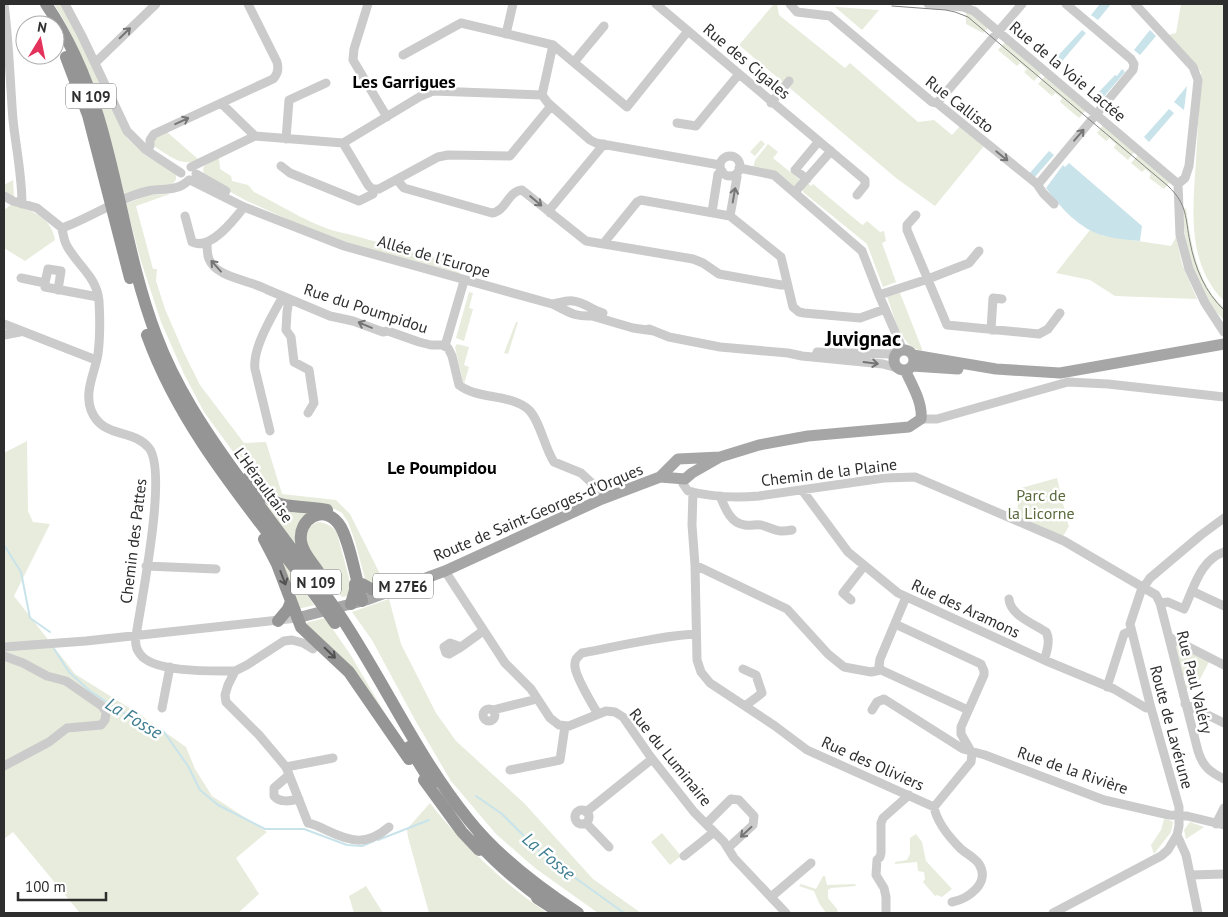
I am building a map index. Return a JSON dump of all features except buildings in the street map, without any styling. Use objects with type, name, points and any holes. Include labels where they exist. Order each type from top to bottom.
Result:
[{"type":"highway","points":[[36,4],[43,15]]},
{"type":"highway","name":"L'Héraultaise","points":[[46,4],[77,59],[89,90],[108,150],[114,196],[132,288],[148,337],[171,390],[205,446],[349,645],[382,698],[419,765],[455,816],[488,854],[524,886],[561,913]]},
{"type":"highway","name":"L'Héraultaise","points":[[65,54],[88,115],[114,196]]},
{"type":"highway","name":"L'Héraultaise","points":[[117,210],[149,313],[165,357],[190,406],[220,452],[344,622],[385,687],[415,741],[450,796],[469,821],[528,878],[578,913]]},
{"type":"highway","points":[[149,313],[181,384],[236,464],[259,490],[275,503],[290,507],[327,510],[338,516],[348,529],[359,581],[356,603]]},
{"type":"highway","points":[[205,446],[264,539],[277,564],[301,627],[349,672],[431,791],[462,832],[485,857],[522,888],[561,913]]},
{"type":"highway","points":[[386,593],[371,589],[359,581],[339,524],[326,515],[316,515],[308,518],[301,530],[300,539],[303,549],[369,648],[415,733],[450,789],[482,828],[516,863],[578,913]]},
{"type":"highway","points":[[278,621],[288,609],[291,600]]},
{"type":"main road","points":[[904,360],[1060,373],[1224,344]]},
{"type":"main road","points":[[904,360],[1026,376],[1063,377],[1224,349]]},
{"type":"main road","points":[[904,360],[921,406],[921,419]]},
{"type":"main road","name":"Route de Saint-Georges-d'Orques","points":[[299,618],[356,603],[445,571],[602,499],[660,477],[680,474],[720,457],[786,439],[909,427],[921,419]]},
{"type":"main road","name":"Route de Saint-Georges-d'Orques","points":[[686,460],[720,457]]},
{"type":"main road","points":[[678,459],[686,460],[692,466],[680,474],[675,461],[678,459]]},
{"type":"street","points":[[4,4],[10,56],[7,69],[21,169],[22,204]]},
{"type":"street","name":"Allée de l'Europe","points":[[64,4],[95,63],[127,131],[140,145],[244,207],[344,246],[565,306],[574,315],[589,312],[633,328],[712,345],[890,365],[904,360]]},
{"type":"street","points":[[95,63],[156,4]]},
{"type":"street","points":[[150,146],[150,140],[154,134],[273,80],[278,71],[277,62],[248,4]]},
{"type":"street","points":[[368,4],[354,49],[353,60],[387,117]]},
{"type":"street","points":[[506,34],[513,4]]},
{"type":"street","name":"Rue des Cigales","points":[[656,4],[865,180],[865,185],[857,195]]},
{"type":"street","name":"Rue Callisto","points":[[790,4],[797,12],[830,16],[932,102],[937,103],[1036,184],[1054,204]]},
{"type":"street","name":"Rue de la Voie Lactée","points":[[928,4],[969,8],[1178,184]]},
{"type":"street","points":[[937,103],[1022,4]]},
{"type":"street","points":[[1036,184],[1040,182],[1131,75],[1134,64],[1131,59],[1066,4]]},
{"type":"street","points":[[1135,4],[1193,67],[1198,80],[1189,166],[1185,178],[1178,184],[1180,235],[1189,269],[1202,297],[1224,332]]},
{"type":"street","points":[[403,55],[461,23],[553,45],[627,106],[688,31]]},
{"type":"street","points":[[574,62],[604,26]]},
{"type":"street","points":[[542,95],[553,45]]},
{"type":"street","points":[[677,123],[696,126],[739,74]]},
{"type":"street","points":[[772,103],[789,81]]},
{"type":"street","points":[[286,139],[289,100],[326,83]]},
{"type":"street","points":[[4,196],[40,210],[62,228],[147,192],[169,190],[178,186],[201,162],[255,136],[343,143],[421,96],[433,91],[542,95],[551,106],[590,140],[721,168],[727,176],[738,171],[774,175],[862,250],[904,360]]},
{"type":"street","points":[[222,103],[255,136]]},
{"type":"street","points":[[343,143],[368,185],[374,189],[381,189],[431,160],[443,156],[510,156],[551,106]]},
{"type":"street","name":"Allée de l'Europe","points":[[122,121],[137,137],[179,164],[189,173],[309,233]]},
{"type":"street","points":[[806,179],[795,170],[819,141]]},
{"type":"street","points":[[550,213],[551,208],[604,144]]},
{"type":"street","points":[[795,192],[831,151]]},
{"type":"street","points":[[712,212],[718,174],[725,157],[731,156],[737,159],[738,171],[730,216]]},
{"type":"street","points":[[281,166],[290,173],[360,201],[373,194],[374,189]]},
{"type":"street","points":[[397,180],[404,188],[492,213],[498,211],[515,192],[522,190],[582,239],[693,259],[703,263],[719,274],[782,285],[787,284]]},
{"type":"street","points":[[603,244],[639,201],[644,200],[730,216],[781,257],[793,306],[799,312],[860,318],[885,309]]},
{"type":"street","points":[[186,216],[192,242],[196,244],[206,242],[226,229],[244,207]]},
{"type":"street","points":[[916,215],[907,225],[907,230],[911,235],[947,325],[1040,334],[1048,329],[1060,312]]},
{"type":"street","name":"Chemin des Pattes","points":[[62,228],[65,244],[94,283],[98,297],[96,360],[89,397],[91,410],[96,420],[107,429],[140,441],[148,446],[155,462],[154,514],[136,636]]},
{"type":"street","name":"Rue du Poumpidou","points":[[206,242],[210,260],[222,273],[261,286],[336,318],[353,321],[383,332],[388,331],[428,345],[445,346],[450,351],[459,385],[470,390],[518,403],[528,410],[554,462],[581,473],[594,485],[602,499]]},
{"type":"street","points":[[879,296],[969,263],[979,251]]},
{"type":"street","points":[[58,290],[61,272],[48,269],[45,287],[58,290],[98,297]]},
{"type":"street","points":[[22,278],[46,283]]},
{"type":"street","points":[[445,346],[464,280]]},
{"type":"street","points":[[286,297],[286,330],[291,337],[294,362],[309,370],[314,403],[308,413]]},
{"type":"street","points":[[270,431],[254,359],[266,328],[286,297]]},
{"type":"street","points":[[991,330],[993,298],[1002,299]]},
{"type":"street","name":"Allée de l'Europe","points":[[565,306],[572,301],[584,304],[589,312]]},
{"type":"street","points":[[1212,313],[1224,322]]},
{"type":"street","points":[[4,324],[96,360]]},
{"type":"street","points":[[4,335],[21,332]]},
{"type":"street","name":"Allée de l'Europe","points":[[788,353],[802,351],[890,354],[904,360]]},
{"type":"street","points":[[921,419],[937,419],[1068,382],[1117,384],[1224,397]]},
{"type":"street","points":[[680,474],[685,489],[693,492]]},
{"type":"street","name":"Chemin de la Plaine","points":[[693,492],[720,496],[759,496],[884,478],[915,477],[1064,541],[1143,587]]},
{"type":"street","name":"Rue des Aramons","points":[[802,490],[848,552],[906,597],[1107,687],[1146,708],[1151,708]]},
{"type":"street","name":"Rue des Oliviers","points":[[693,492],[692,525],[695,565],[697,660],[701,672],[710,683],[746,706],[807,750],[934,807],[970,762],[972,753]]},
{"type":"street","points":[[720,496],[725,510],[737,522],[744,525],[762,525],[781,532],[792,530]]},
{"type":"street","name":"Route de Lavérune","points":[[1054,913],[1065,911],[1161,856],[1168,850],[1177,835],[1180,816],[1131,631],[1131,617],[1143,587],[1150,578],[1224,518]]},
{"type":"street","points":[[1143,587],[1156,595],[1160,603],[1168,602],[1184,609],[1204,565],[1210,559],[1224,552]]},
{"type":"street","points":[[695,565],[787,609],[828,654],[844,667],[871,672],[881,670],[968,710]]},
{"type":"street","points":[[146,566],[216,569]]},
{"type":"street","points":[[851,600],[843,593],[864,566]]},
{"type":"street","points":[[445,571],[505,663],[531,689],[550,718],[559,725],[573,726],[598,714],[575,669],[575,660],[578,656],[675,635],[696,634]]},
{"type":"street","points":[[1192,591],[1224,606]]},
{"type":"street","points":[[881,670],[879,666],[880,659],[906,597]]},
{"type":"street","points":[[1009,599],[1009,606],[1014,611],[1046,632],[1048,636],[1047,651],[1044,660]]},
{"type":"street","name":"Rue Paul Valéry","points":[[1160,603],[1202,763],[1210,772],[1224,780]]},
{"type":"street","name":"Route de Saint-Georges-d'Orques","points":[[136,636],[299,618]]},
{"type":"street","points":[[894,624],[981,664],[983,667],[984,674],[961,727],[961,734],[972,753]]},
{"type":"street","points":[[460,647],[483,631]]},
{"type":"street","points":[[1107,687],[1124,634],[1131,631]]},
{"type":"street","points":[[136,636],[136,648],[140,656],[147,661],[170,667],[204,671],[235,671],[284,641],[292,640],[303,643],[313,649]]},
{"type":"street","name":"M 27E6","points":[[4,648],[136,636]]},
{"type":"street","points":[[1168,638],[1224,664]]},
{"type":"street","points":[[4,656],[47,676],[66,681],[102,706],[106,712],[101,725],[66,728],[49,742],[4,766]]},
{"type":"street","points":[[162,708],[170,667]]},
{"type":"street","points":[[743,669],[756,675],[762,693],[746,706]]},
{"type":"street","points":[[235,671],[225,695],[226,702],[259,735],[287,771],[308,823],[348,840],[364,841],[373,838],[389,826]]},
{"type":"street","points":[[492,710],[537,699]]},
{"type":"street","name":"Rue de la Rivière","points":[[872,710],[877,702],[884,699],[972,753],[985,755],[1104,800],[1168,815],[1187,816],[1220,825]]},
{"type":"street","points":[[1186,704],[1224,723]]},
{"type":"street","name":"Rue du Luminaire","points":[[598,714],[606,711],[615,712],[623,717],[652,759],[694,812],[786,913]]},
{"type":"street","points":[[510,770],[560,760],[565,726]]},
{"type":"street","points":[[298,799],[281,801],[277,800],[274,796],[274,788],[287,771],[333,758]]},
{"type":"street","points":[[609,847],[586,823],[579,823],[575,818],[576,814],[580,811],[586,812],[652,759]]},
{"type":"street","points":[[886,913],[884,888],[876,875],[877,860],[881,853],[881,822],[883,818],[909,796]]},
{"type":"street","points":[[706,824],[732,800],[739,800],[754,816],[753,825],[728,848]]},
{"type":"street","points":[[934,807],[941,825],[951,838],[978,862],[981,870],[981,880],[976,890],[966,898],[952,902]]},
{"type":"street","points":[[1220,825],[1224,808]]},
{"type":"street","points":[[684,856],[714,832]]},
{"type":"street","points":[[1177,835],[1186,855],[1198,913]]},
{"type":"street","points":[[771,897],[811,863]]},
{"type":"street","points":[[1191,875],[1224,874]]},
{"type":"green space","points":[[54,4],[62,4],[127,138],[145,155],[175,173],[175,181],[169,186],[124,195],[104,120],[88,72],[65,23],[65,15],[60,15]]},
{"type":"green space","points":[[774,4],[777,4],[779,15],[845,68],[850,63],[918,122],[934,120],[952,135],[960,126],[984,146],[935,206],[896,178],[739,45]]},
{"type":"green space","points":[[1181,4],[1224,4],[1224,301],[1212,286],[1203,270],[1195,235],[1194,197],[1201,72],[1168,35],[1176,33]]},
{"type":"green space","points":[[835,7],[879,10],[862,30]]},
{"type":"green space","points":[[966,10],[989,27],[983,33],[966,24]]},
{"type":"green space","points":[[1006,41],[1042,72],[1034,81],[1024,72],[1027,69],[1020,63],[1017,66],[998,50]]},
{"type":"green space","points":[[1046,75],[1086,110],[1079,118],[1060,102],[1062,98],[1055,93],[1052,96],[1038,84]]},
{"type":"green space","points":[[1104,124],[1135,151],[1128,160],[1114,148],[1116,144],[1109,138],[1106,141],[1097,133]]},
{"type":"green space","points":[[167,132],[198,159],[192,162],[181,161],[154,146],[154,138]]},
{"type":"green space","points":[[761,140],[765,144],[755,156],[750,152]]},
{"type":"green space","points":[[768,144],[778,152],[773,158],[800,180],[795,187],[778,174],[753,168],[755,160]]},
{"type":"green space","points":[[1139,154],[1171,181],[1164,189],[1149,178],[1151,174],[1145,169],[1142,172],[1131,163]]},
{"type":"green space","points":[[219,157],[220,169],[231,176],[232,181],[248,185],[254,192],[300,216],[336,231],[460,265],[459,275],[328,238],[245,200],[204,177],[203,168],[207,163]]},
{"type":"green space","points":[[13,180],[14,197],[4,191],[4,185]]},
{"type":"green space","points":[[808,183],[811,186],[813,184],[861,224],[863,225],[867,221],[880,232],[884,231],[886,241],[882,243],[896,282],[883,287],[867,244],[803,192]]},
{"type":"green space","points":[[170,194],[136,206],[153,269],[157,269],[156,281],[165,309],[200,385],[244,443],[266,442],[282,494],[336,500],[350,514],[386,586],[373,585],[365,579],[355,541],[348,522],[342,513],[335,509],[298,504],[267,492],[253,479],[204,412],[184,374],[161,322],[140,258],[126,204],[148,195]]},
{"type":"green space","points":[[12,204],[45,220],[50,225],[55,240],[25,261],[4,248],[4,210]]},
{"type":"green space","points":[[1186,208],[1196,261],[1207,286],[1224,308],[1224,320],[1206,296],[1193,269],[1184,224],[1183,209]]},
{"type":"green space","points":[[1090,230],[1104,236],[1171,246],[1176,237],[1182,264],[1197,299],[1115,296],[1090,280],[1056,273]]},
{"type":"green space","points":[[469,292],[473,293],[469,308],[473,309],[464,341],[456,338]]},
{"type":"green space","points":[[900,293],[922,351],[908,343],[899,329],[887,297]]},
{"type":"green space","points":[[516,322],[518,322],[508,354],[504,353]]},
{"type":"green space","points":[[457,344],[469,347],[464,365],[469,367],[464,384],[455,347]]},
{"type":"green space","points":[[27,441],[28,511],[33,522],[50,524],[14,596],[75,674],[139,714],[186,747],[195,769],[212,796],[267,832],[236,858],[259,894],[238,913],[80,913],[13,832],[4,839],[4,453]]},
{"type":"green space","name":"Parc de la Licorne","points":[[1057,478],[1069,526],[1062,538],[1016,516],[1021,488]]},
{"type":"green space","points":[[262,501],[318,514],[309,516],[299,549]]},
{"type":"green space","points":[[318,522],[329,525],[337,533],[351,586],[347,596],[342,597],[307,548],[307,532],[311,526]]},
{"type":"green space","points":[[272,546],[314,605],[298,609]]},
{"type":"green space","points":[[389,599],[401,644],[436,713],[456,741],[524,803],[593,879],[641,913],[598,913],[535,868],[496,834],[451,781],[415,720],[372,640],[352,612]]},
{"type":"green space","points":[[325,618],[350,654],[393,727],[306,623]]},
{"type":"green space","points":[[1172,643],[1209,662],[1194,690],[1188,687],[1186,692],[1184,686],[1188,684],[1185,675],[1181,676]]},
{"type":"green space","points":[[430,803],[484,862],[531,902],[547,913],[429,913],[407,829]]},
{"type":"green space","points":[[1164,819],[1173,822],[1171,832],[1154,854],[1151,845],[1161,830]]},
{"type":"green space","points":[[1190,822],[1204,827],[1186,839],[1184,830]]},
{"type":"green space","points":[[662,833],[681,856],[670,865],[651,842]]},
{"type":"green space","points":[[916,834],[922,842],[926,861],[952,889],[942,897],[935,896],[923,882],[925,879],[924,872],[918,871],[917,862],[895,864],[895,862],[907,860],[910,854],[910,838]]},
{"type":"green space","points":[[823,876],[825,876],[827,885],[855,884],[856,886],[831,888],[828,890],[828,898],[838,913],[826,913],[814,891],[799,886],[801,884],[816,889]]},
{"type":"green space","points":[[366,886],[383,913],[354,913],[349,896]]},
{"type":"water","points":[[1100,4],[1111,4],[1098,20],[1091,15]]},
{"type":"water","points":[[1082,30],[1086,33],[1058,66],[1053,61]]},
{"type":"water","points":[[1150,30],[1156,36],[1140,55],[1134,50]]},
{"type":"water","points":[[1122,69],[1125,72],[1101,100],[1096,95]]},
{"type":"water","points":[[1187,86],[1184,110],[1174,102]]},
{"type":"water","points":[[1169,109],[1174,113],[1149,142],[1144,137]]},
{"type":"water","points":[[1049,151],[1054,155],[1034,178],[1029,174]]},
{"type":"water","points":[[1069,163],[1142,226],[1140,241],[1114,238],[1096,233],[1087,229],[1064,210],[1046,188],[1063,165],[1065,167]]},
{"type":"waterway","name":"La Fosse","points":[[4,545],[21,572],[30,618],[50,632]]},
{"type":"waterway","name":"La Fosse","points":[[54,649],[69,672],[90,691],[122,712],[164,732],[188,766],[200,790],[218,805],[265,829],[304,829],[347,845],[362,846],[374,841]]},
{"type":"waterway","name":"La Fosse","points":[[476,796],[502,814],[542,854],[624,913]]},
{"type":"waterway","name":"La Fosse","points":[[378,840],[429,820]]},
{"type":"tram line","points":[[892,6],[946,10],[968,17],[1168,186],[1179,199],[1182,206],[1192,252],[1202,279],[1211,295],[1224,310]]},
{"type":"district","name":"Les Garrigues","points":[[404,81]]},
{"type":"district","name":"Juvignac","points":[[863,338]]},
{"type":"district","name":"Le Poumpidou","points":[[442,467]]}]
